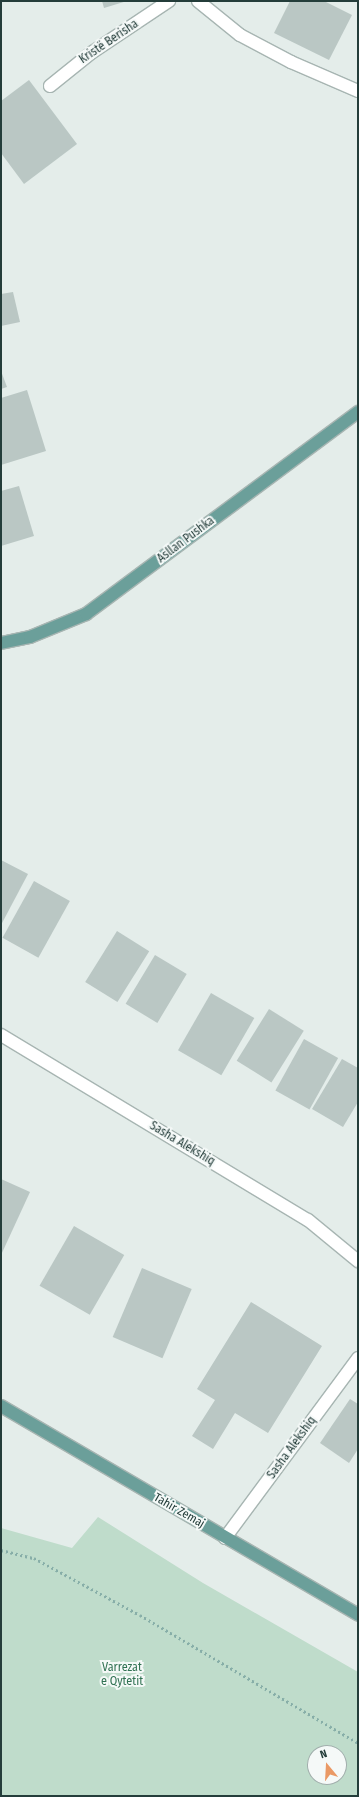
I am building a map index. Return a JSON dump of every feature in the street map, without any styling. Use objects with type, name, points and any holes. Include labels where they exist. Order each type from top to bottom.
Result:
[{"type":"main road","name":"Asllan Pushka","points":[[1,643],[30,637],[86,614],[358,412]]},
{"type":"main road","name":"Tahir Zemaj","points":[[1,1406],[358,1615]]},
{"type":"street","name":"Kristë Berisha","points":[[50,86],[91,53],[169,1]]},
{"type":"street","points":[[198,1],[240,35],[291,62],[358,90]]},
{"type":"street","name":"Sasha Alekshiq","points":[[1,1035],[308,1220],[358,1260]]},
{"type":"street","name":"Sasha Alekshiq","points":[[225,1538],[358,1358]]},
{"type":"path","points":[[1,1550],[34,1558],[140,1615],[358,1743]]},
{"type":"green space","name":"Varrezat e Qytetit","points":[[98,1517],[203,1583],[358,1672],[358,1796],[1,1796],[1,1528],[72,1548]]},
{"type":"building","points":[[102,1],[127,1],[104,8]]},
{"type":"building","points":[[290,1],[324,1],[352,15],[329,60],[274,33]]},
{"type":"building","points":[[29,80],[77,144],[24,184],[1,153],[1,101]]},
{"type":"building","points":[[13,292],[20,322],[1,326],[1,294]]},
{"type":"building","points":[[1,371],[7,387],[1,389]]},
{"type":"building","points":[[27,390],[46,451],[1,465],[1,398]]},
{"type":"building","points":[[19,486],[34,536],[1,546],[1,491]]},
{"type":"building","points":[[1,860],[28,874],[1,925]]},
{"type":"building","points":[[34,881],[70,901],[38,958],[2,938]]},
{"type":"building","points":[[117,931],[149,951],[117,1002],[85,982]]},
{"type":"building","points":[[155,955],[187,974],[157,1023],[126,1004]]},
{"type":"building","points":[[211,993],[254,1018],[221,1075],[178,1050]]},
{"type":"building","points":[[269,1009],[304,1031],[271,1082],[237,1061]]},
{"type":"building","points":[[304,1039],[338,1058],[310,1110],[275,1091]]},
{"type":"building","points":[[342,1059],[358,1068],[358,1102],[343,1127],[312,1109]]},
{"type":"building","points":[[1,1179],[30,1192],[1,1255]]},
{"type":"building","points":[[74,1226],[124,1255],[90,1315],[40,1286]]},
{"type":"building","points":[[142,1268],[192,1289],[162,1358],[113,1337]]},
{"type":"building","points":[[251,1302],[322,1346],[268,1433],[235,1413],[213,1449],[192,1436],[215,1400],[197,1389]]},
{"type":"building","points":[[350,1399],[358,1404],[358,1449],[349,1463],[320,1443]]}]
